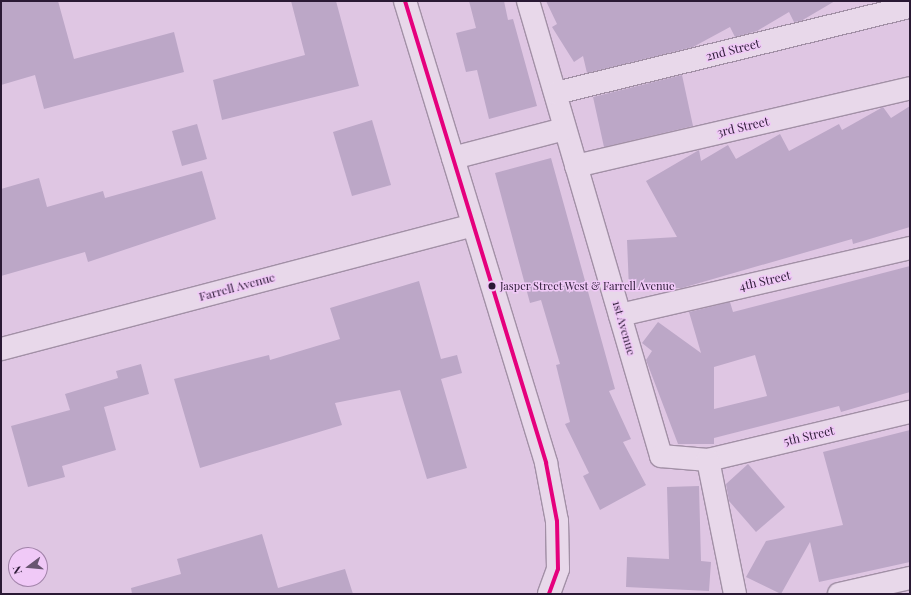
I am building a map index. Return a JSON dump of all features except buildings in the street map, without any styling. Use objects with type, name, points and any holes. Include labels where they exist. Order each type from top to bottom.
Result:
[{"type":"street","points":[[405,1],[546,463],[557,521],[558,569],[549,594]]},
{"type":"street","name":"1st Avenue","points":[[528,1],[556,93],[564,129],[661,456],[708,460]]},
{"type":"street","name":"2nd Street","points":[[556,93],[910,7]]},
{"type":"street","name":"3rd Street","points":[[576,166],[910,88]]},
{"type":"street","points":[[453,158],[564,129]]},
{"type":"street","name":"Farrell Avenue","points":[[1,350],[473,225]]},
{"type":"street","name":"4th Street","points":[[620,315],[910,248]]},
{"type":"street","name":"5th Street","points":[[708,460],[910,412]]},
{"type":"street","points":[[708,460],[735,594]]},
{"type":"street","points":[[839,594],[910,578]]},
{"type":"transit line","points":[[405,1],[546,463],[557,521],[558,569],[549,594]]},
{"type":"place","name":"Jasper Street West & Farrell Avenue","points":[[492,286]]}]
